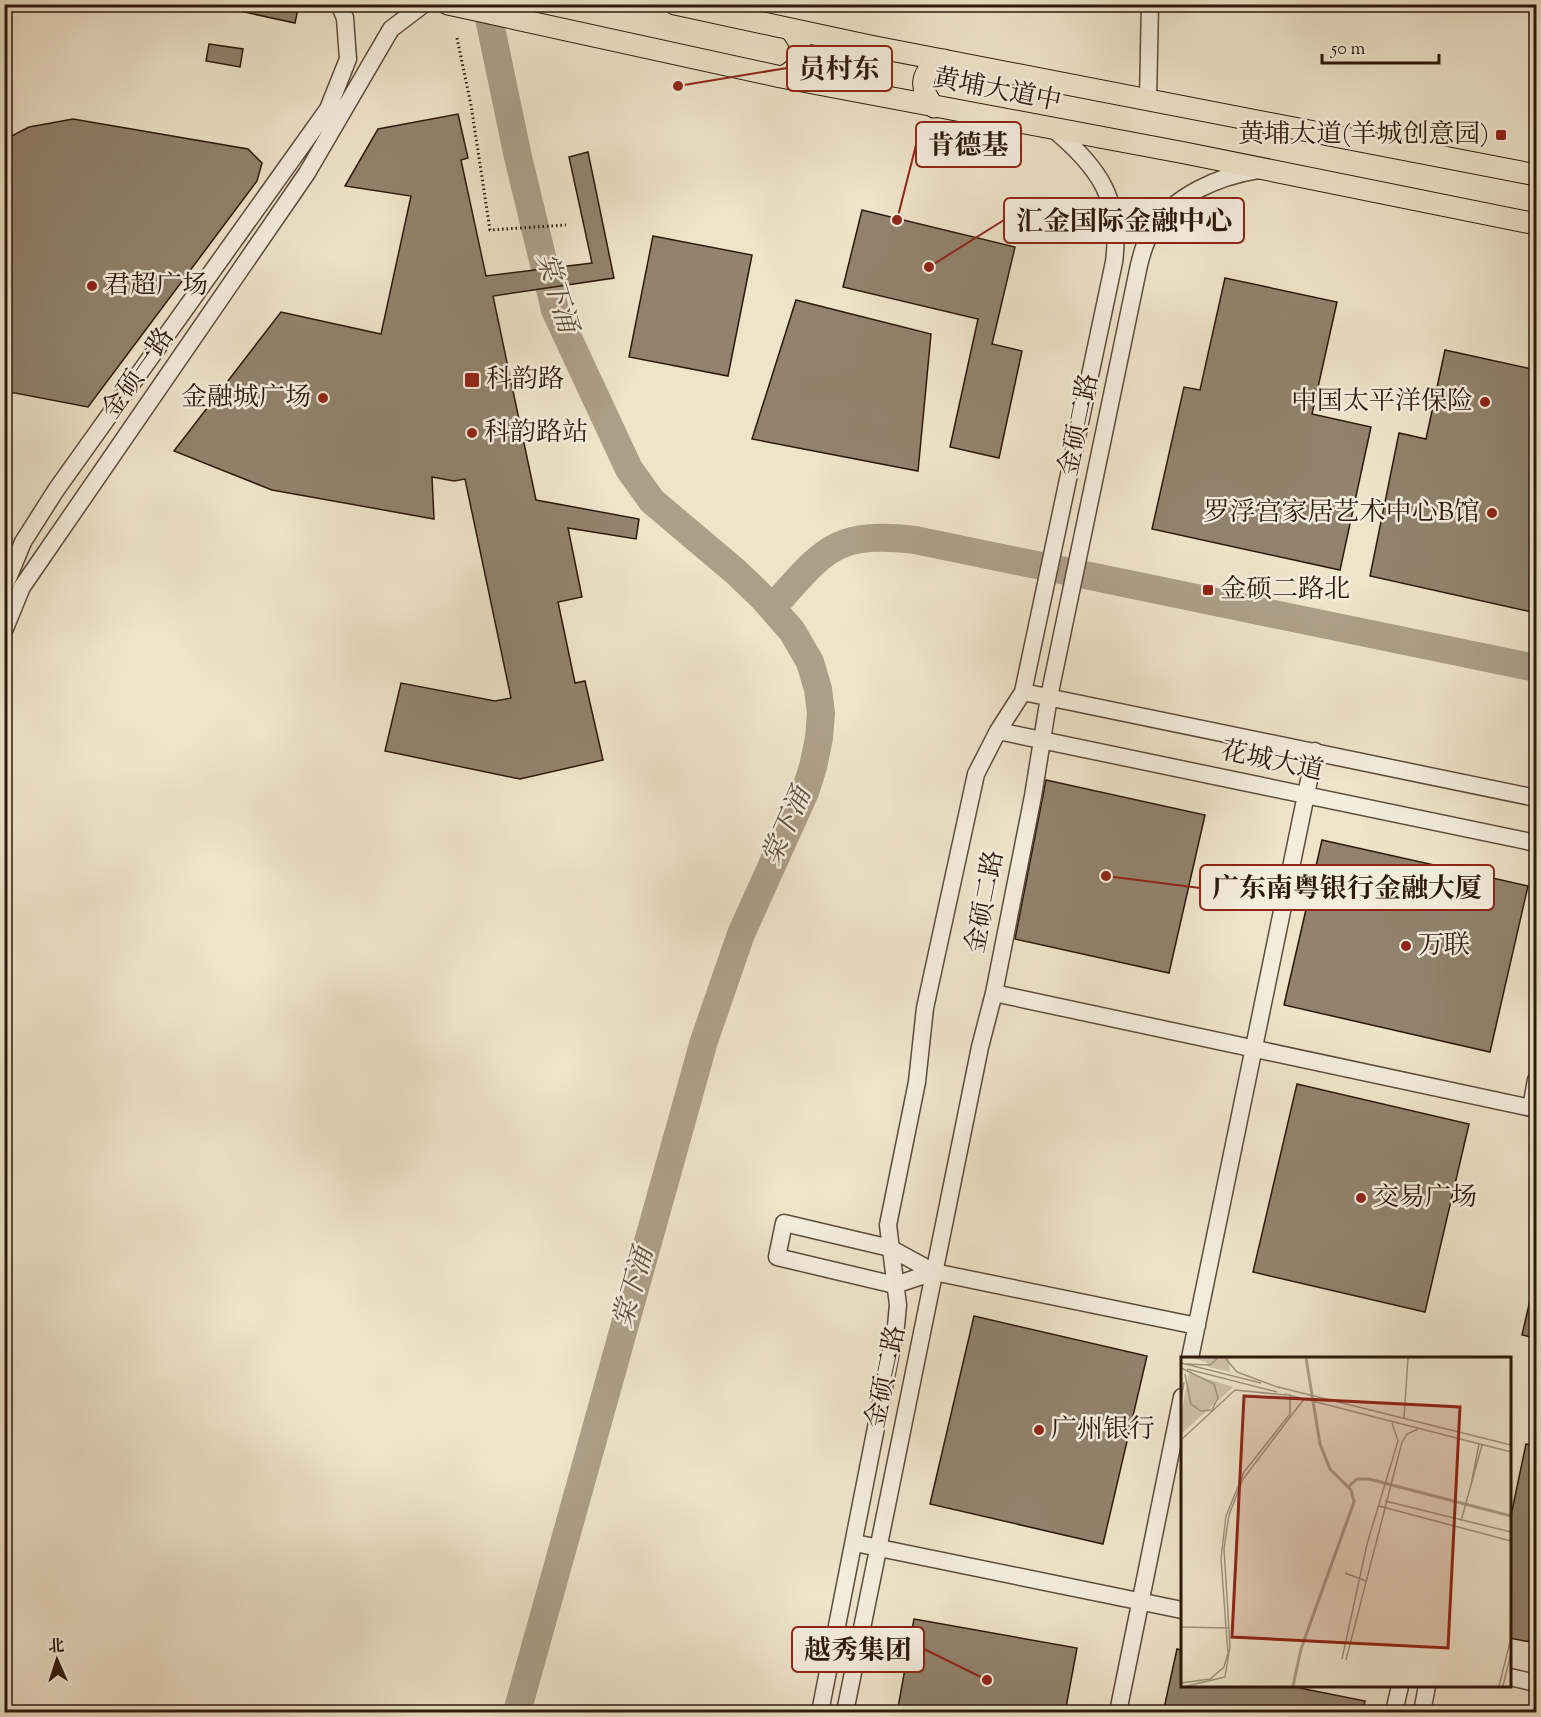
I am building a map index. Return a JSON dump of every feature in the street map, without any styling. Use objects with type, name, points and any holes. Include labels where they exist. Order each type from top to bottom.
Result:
[{"type":"main road","name":"黄埔大道中","points":[[675,4],[944,60],[1536,175]]},
{"type":"main road","name":"黄埔大道中","points":[[451,5],[781,77],[1263,169],[1536,224]]},
{"type":"main road","points":[[781,77],[794,71],[801,57],[800,42],[790,29]]},
{"type":"main road","points":[[934,107],[926,94],[924,80],[931,67],[944,60]]},
{"type":"street","name":"金硕一路","points":[[4,588],[22,542],[56,490],[328,109],[348,59],[345,18],[339,4]]},
{"type":"street","name":"金硕一路","points":[[4,631],[22,587],[308,173],[391,29],[424,4]]},
{"type":"street","points":[[1148,99],[1150,4]]},
{"type":"street","name":"金硕二路","points":[[820,1713],[897,1326],[898,1311],[890,1248],[889,1217],[916,1082],[926,1008],[972,787],[981,762],[1023,692],[1114,262],[1116,228],[1112,206],[1102,182],[1088,162],[1053,129]]},
{"type":"street","name":"金硕二路","points":[[845,1713],[980,1047],[994,993],[1043,741],[1049,697],[1139,265],[1147,240],[1160,220],[1173,207],[1193,193],[1227,176],[1263,169]]},
{"type":"street","name":"花城大道","points":[[1023,692],[1536,798]]},
{"type":"street","name":"花城大道","points":[[998,731],[1536,843]]},
{"type":"street","points":[[1190,1357],[1315,751]]},
{"type":"street","points":[[994,993],[1534,1109],[1536,1080]]},
{"type":"street","points":[[934,1272],[895,1285],[777,1257],[784,1223],[890,1248],[934,1272],[1197,1326]]},
{"type":"street","points":[[1118,1713],[1181,1402]]},
{"type":"street","points":[[855,1543],[1181,1610]]},
{"type":"street","points":[[1511,1677],[1536,1683]]},
{"type":"street","points":[[1394,1713],[1400,1687]]},
{"type":"street","points":[[1422,1713],[1427,1687]]},
{"type":"path","points":[[457,39],[471,105],[490,230],[566,225]]},
{"type":"building","points":[[235,4],[299,4],[295,23],[235,10]]},
{"type":"building","points":[[209,44],[243,49],[240,67],[206,61]]},
{"type":"building","name":"科韵路站","points":[[458,114],[468,158],[461,160],[486,276],[592,263],[569,157],[588,152],[614,278],[493,296],[536,500],[639,519],[636,539],[568,528],[582,597],[558,602],[575,683],[585,681],[603,760],[520,779],[385,751],[401,683],[495,701],[511,698],[465,479],[454,481],[432,477],[434,519],[272,490],[174,451],[281,312],[381,334],[411,196],[345,186],[378,129]]},
{"type":"building","name":"君超广场","points":[[73,119],[248,149],[262,163],[257,181],[88,407],[4,391],[4,140],[29,127]]},
{"type":"building","points":[[862,210],[1015,247],[992,344],[1022,351],[999,458],[950,447],[978,319],[843,287]]},
{"type":"building","points":[[653,236],[752,255],[728,376],[629,357]]},
{"type":"building","points":[[1225,278],[1337,302],[1312,414],[1371,427],[1340,570],[1152,529],[1184,387],[1200,390]]},
{"type":"building","points":[[796,300],[931,334],[918,471],[752,439]]},
{"type":"building","points":[[1445,350],[1536,370],[1536,613],[1370,576],[1399,433],[1426,439]]},
{"type":"building","points":[[1046,780],[1205,815],[1169,973],[1015,939]]},
{"type":"building","name":"万联","points":[[1322,840],[1528,886],[1490,1052],[1284,1005]]},
{"type":"building","name":"交易广场","points":[[1297,1084],[1469,1124],[1425,1312],[1253,1272]]},
{"type":"building","points":[[1531,1296],[1536,1297],[1536,1338],[1522,1335]]},
{"type":"building","name":"广州银行","points":[[974,1316],[1147,1356],[1103,1544],[930,1504]]},
{"type":"building","points":[[1526,1444],[1536,1446],[1536,1643],[1511,1638],[1511,1515]]},
{"type":"building","points":[[914,1619],[1077,1648],[1065,1713],[897,1713]]},
{"type":"building","points":[[1177,1649],[1181,1650],[1181,1687],[1295,1687],[1365,1701],[1362,1713],[1163,1713]]},
{"type":"waterway","name":"棠下涌","points":[[486,4],[518,157],[555,310],[629,469],[652,501],[736,572],[792,631],[810,662],[818,689],[821,713],[819,738],[805,792],[741,934],[704,1041],[517,1712]]},
{"type":"waterway","points":[[772,608],[804,572],[832,549],[847,542],[865,539],[915,540],[1536,668]]},
{"type":"place","name":"员村东","points":[[678,86]]},
{"type":"place","name":"黄埔大道(羊城创意园)","points":[[1501,135]]},
{"type":"place","name":"肯德基","points":[[897,220]]},
{"type":"place","name":"汇金国际金融中心","points":[[929,267]]},
{"type":"place","name":"君超广场","points":[[92,286]]},
{"type":"place","name":"科韵路","points":[[472,380]]},
{"type":"place","name":"金融城广场","points":[[323,398]]},
{"type":"place","name":"中国太平洋保险","points":[[1485,402]]},
{"type":"place","name":"科韵路站","points":[[472,433]]},
{"type":"place","name":"罗浮宫家居艺术中心B馆","points":[[1492,513]]},
{"type":"place","name":"金硕二路北","points":[[1208,590]]},
{"type":"place","name":"广东南粤银行金融大厦","points":[[1106,876]]},
{"type":"place","name":"万联","points":[[1406,946]]},
{"type":"place","name":"交易广场","points":[[1361,1198]]},
{"type":"place","name":"广州银行","points":[[1039,1430]]},
{"type":"place","name":"越秀集团","points":[[987,1680]]}]
